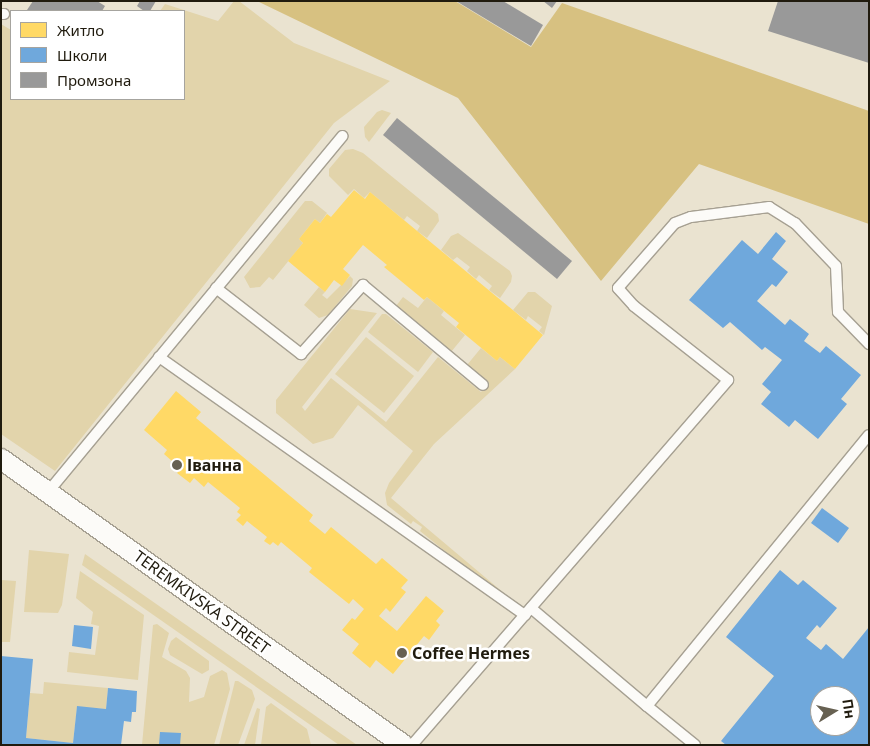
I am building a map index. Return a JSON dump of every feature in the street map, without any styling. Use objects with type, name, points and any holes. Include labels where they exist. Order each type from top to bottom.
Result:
[{"type":"street","name":"TEREMKIVSKA STREET","points":[[1,459],[403,745]]},
{"type":"lane","points":[[48,492],[159,357],[176,340],[216,288],[342,136]]},
{"type":"lane","points":[[412,745],[728,380],[634,306],[618,288],[675,223],[691,217],[769,207],[795,223],[836,266],[838,312],[869,344]]},
{"type":"lane","points":[[216,288],[301,354],[362,285],[483,385]]},
{"type":"lane","points":[[159,357],[528,612],[696,745]]},
{"type":"lane","points":[[646,706],[869,435]]},
{"type":"shaded area","points":[[234,1],[239,1],[294,43],[390,81],[334,123],[55,471],[1,434],[1,24],[10,29],[10,100],[185,100],[185,10],[218,21]]},
{"type":"shaded area","points":[[257,1],[455,1],[531,47],[562,3],[869,111],[869,224],[699,164],[601,281],[458,98]]},
{"type":"shaded area","points":[[165,4],[184,10],[161,10]]},
{"type":"shaded area","points":[[382,110],[391,113],[369,142],[365,137],[364,127],[377,112]]},
{"type":"shaded area","points":[[353,149],[363,153],[438,214],[439,221],[427,238],[417,231],[420,226],[407,216],[404,220],[370,192],[364,198],[354,189],[348,195],[329,176],[329,169],[345,150]]},
{"type":"shaded area","points":[[305,201],[312,201],[327,213],[320,223],[315,219],[299,239],[303,243],[273,280],[269,277],[260,287],[250,288],[244,277]]},
{"type":"shaded area","points":[[458,233],[510,271],[512,276],[511,282],[500,298],[489,290],[492,286],[479,275],[476,279],[467,271],[470,267],[457,257],[453,260],[441,250],[451,236]]},
{"type":"shaded area","points":[[350,276],[353,279],[352,286],[328,315],[319,318],[304,305],[319,287],[325,292],[322,295],[327,299]]},
{"type":"shaded area","points":[[528,292],[535,292],[552,306],[544,335],[539,331],[542,327],[528,316],[526,320],[513,310]]},
{"type":"shaded area","points":[[403,297],[418,308],[427,297],[444,311],[441,315],[465,335],[451,352],[396,306]]},
{"type":"shaded area","points":[[350,309],[377,313],[302,407],[305,411],[331,378],[386,422],[438,357],[481,392],[489,383],[467,365],[481,348],[497,361],[500,357],[515,369],[434,444],[391,498],[505,594],[499,595],[420,531],[422,527],[413,521],[411,524],[387,505],[385,493],[389,483],[413,451],[358,405],[333,438],[313,444],[276,413],[276,400]]},
{"type":"shaded area","points":[[382,314],[386,314],[433,352],[418,372],[368,332]]},
{"type":"shaded area","points":[[366,337],[414,376],[384,413],[335,374]]},
{"type":"shaded area","points":[[29,550],[69,554],[62,605],[58,613],[24,612]]},
{"type":"shaded area","points":[[85,554],[357,745],[339,745],[82,565]]},
{"type":"shaded area","points":[[80,571],[144,615],[138,680],[67,672],[69,652],[95,655],[99,626],[91,624],[93,612],[76,598]]},
{"type":"shaded area","points":[[1,580],[16,581],[10,642],[1,642]]},
{"type":"shaded area","points":[[157,624],[169,633],[162,657],[186,671],[190,678],[189,702],[204,697],[210,676],[222,670],[227,673],[230,689],[214,745],[142,745],[153,625]]},
{"type":"shaded area","points":[[176,637],[209,661],[209,670],[202,674],[170,655],[168,649],[171,641]]},
{"type":"shaded area","points":[[235,681],[252,690],[255,699],[238,745],[219,745]]},
{"type":"shaded area","points":[[44,682],[108,688],[106,709],[77,707],[73,743],[26,738],[30,693],[43,694]]},
{"type":"shaded area","points":[[271,703],[307,729],[311,745],[261,745],[266,707]]},
{"type":"shaded area","points":[[257,708],[260,709],[255,745],[244,745]]},
{"type":"building: Житло","points":[[354,190],[365,199],[370,192],[543,335],[515,369],[500,357],[497,361],[456,327],[459,323],[427,297],[424,300],[384,267],[387,265],[363,245],[343,269],[350,275],[342,286],[334,280],[325,292],[288,261],[303,243],[299,239],[315,219],[320,223],[327,214],[331,217]]},
{"type":"building: Житло","points":[[176,391],[201,412],[196,418],[313,515],[309,521],[325,534],[331,527],[376,564],[382,558],[408,580],[401,588],[406,592],[390,612],[386,608],[379,616],[397,631],[426,596],[444,611],[436,621],[440,625],[429,640],[424,636],[393,674],[376,660],[370,668],[352,653],[359,644],[342,630],[352,618],[355,620],[364,609],[353,599],[349,604],[309,572],[312,568],[281,542],[278,546],[273,542],[270,545],[264,541],[267,537],[247,521],[243,526],[236,520],[241,515],[237,512],[240,508],[208,482],[204,487],[194,478],[190,483],[177,473],[181,469],[164,454],[167,450],[144,430]]},
{"type":"building: Школи","points":[[776,232],[786,241],[772,259],[788,272],[776,287],[772,284],[757,301],[785,325],[790,319],[809,334],[804,341],[820,353],[826,346],[861,375],[841,399],[847,404],[818,439],[795,420],[789,427],[761,404],[771,392],[762,384],[782,360],[765,347],[762,350],[730,322],[723,328],[689,300],[742,240],[758,254]]},
{"type":"building: Школи","points":[[822,508],[849,528],[838,543],[811,523]]},
{"type":"building: Школи","points":[[780,570],[798,585],[803,580],[837,608],[820,628],[817,625],[806,638],[821,650],[826,644],[843,659],[869,627],[869,745],[726,745],[721,741],[774,676],[726,637]]},
{"type":"building: Школи","points":[[74,625],[93,627],[91,649],[72,646]]},
{"type":"building: Школи","points":[[1,656],[33,659],[26,738],[73,743],[77,706],[106,709],[108,688],[137,691],[136,712],[132,712],[131,722],[124,721],[121,745],[1,745]]},
{"type":"building: Школи","points":[[160,732],[181,733],[180,745],[159,745]]},
{"type":"building: Промзона","points":[[33,1],[97,1],[105,6],[103,10],[27,10]]},
{"type":"building: Промзона","points":[[140,1],[156,1],[151,10],[143,10],[137,6]]},
{"type":"building: Промзона","points":[[456,1],[503,1],[543,25],[531,46]]},
{"type":"building: Промзона","points":[[543,1],[557,1],[552,8]]},
{"type":"building: Промзона","points":[[778,1],[869,1],[869,63],[768,31]]},
{"type":"building: Промзона","points":[[397,118],[572,261],[557,279],[383,135]]},
{"type":"place","name":"Іванна","points":[[177,465]]},
{"type":"place","name":"Coffee Hermes","points":[[402,653]]}]
